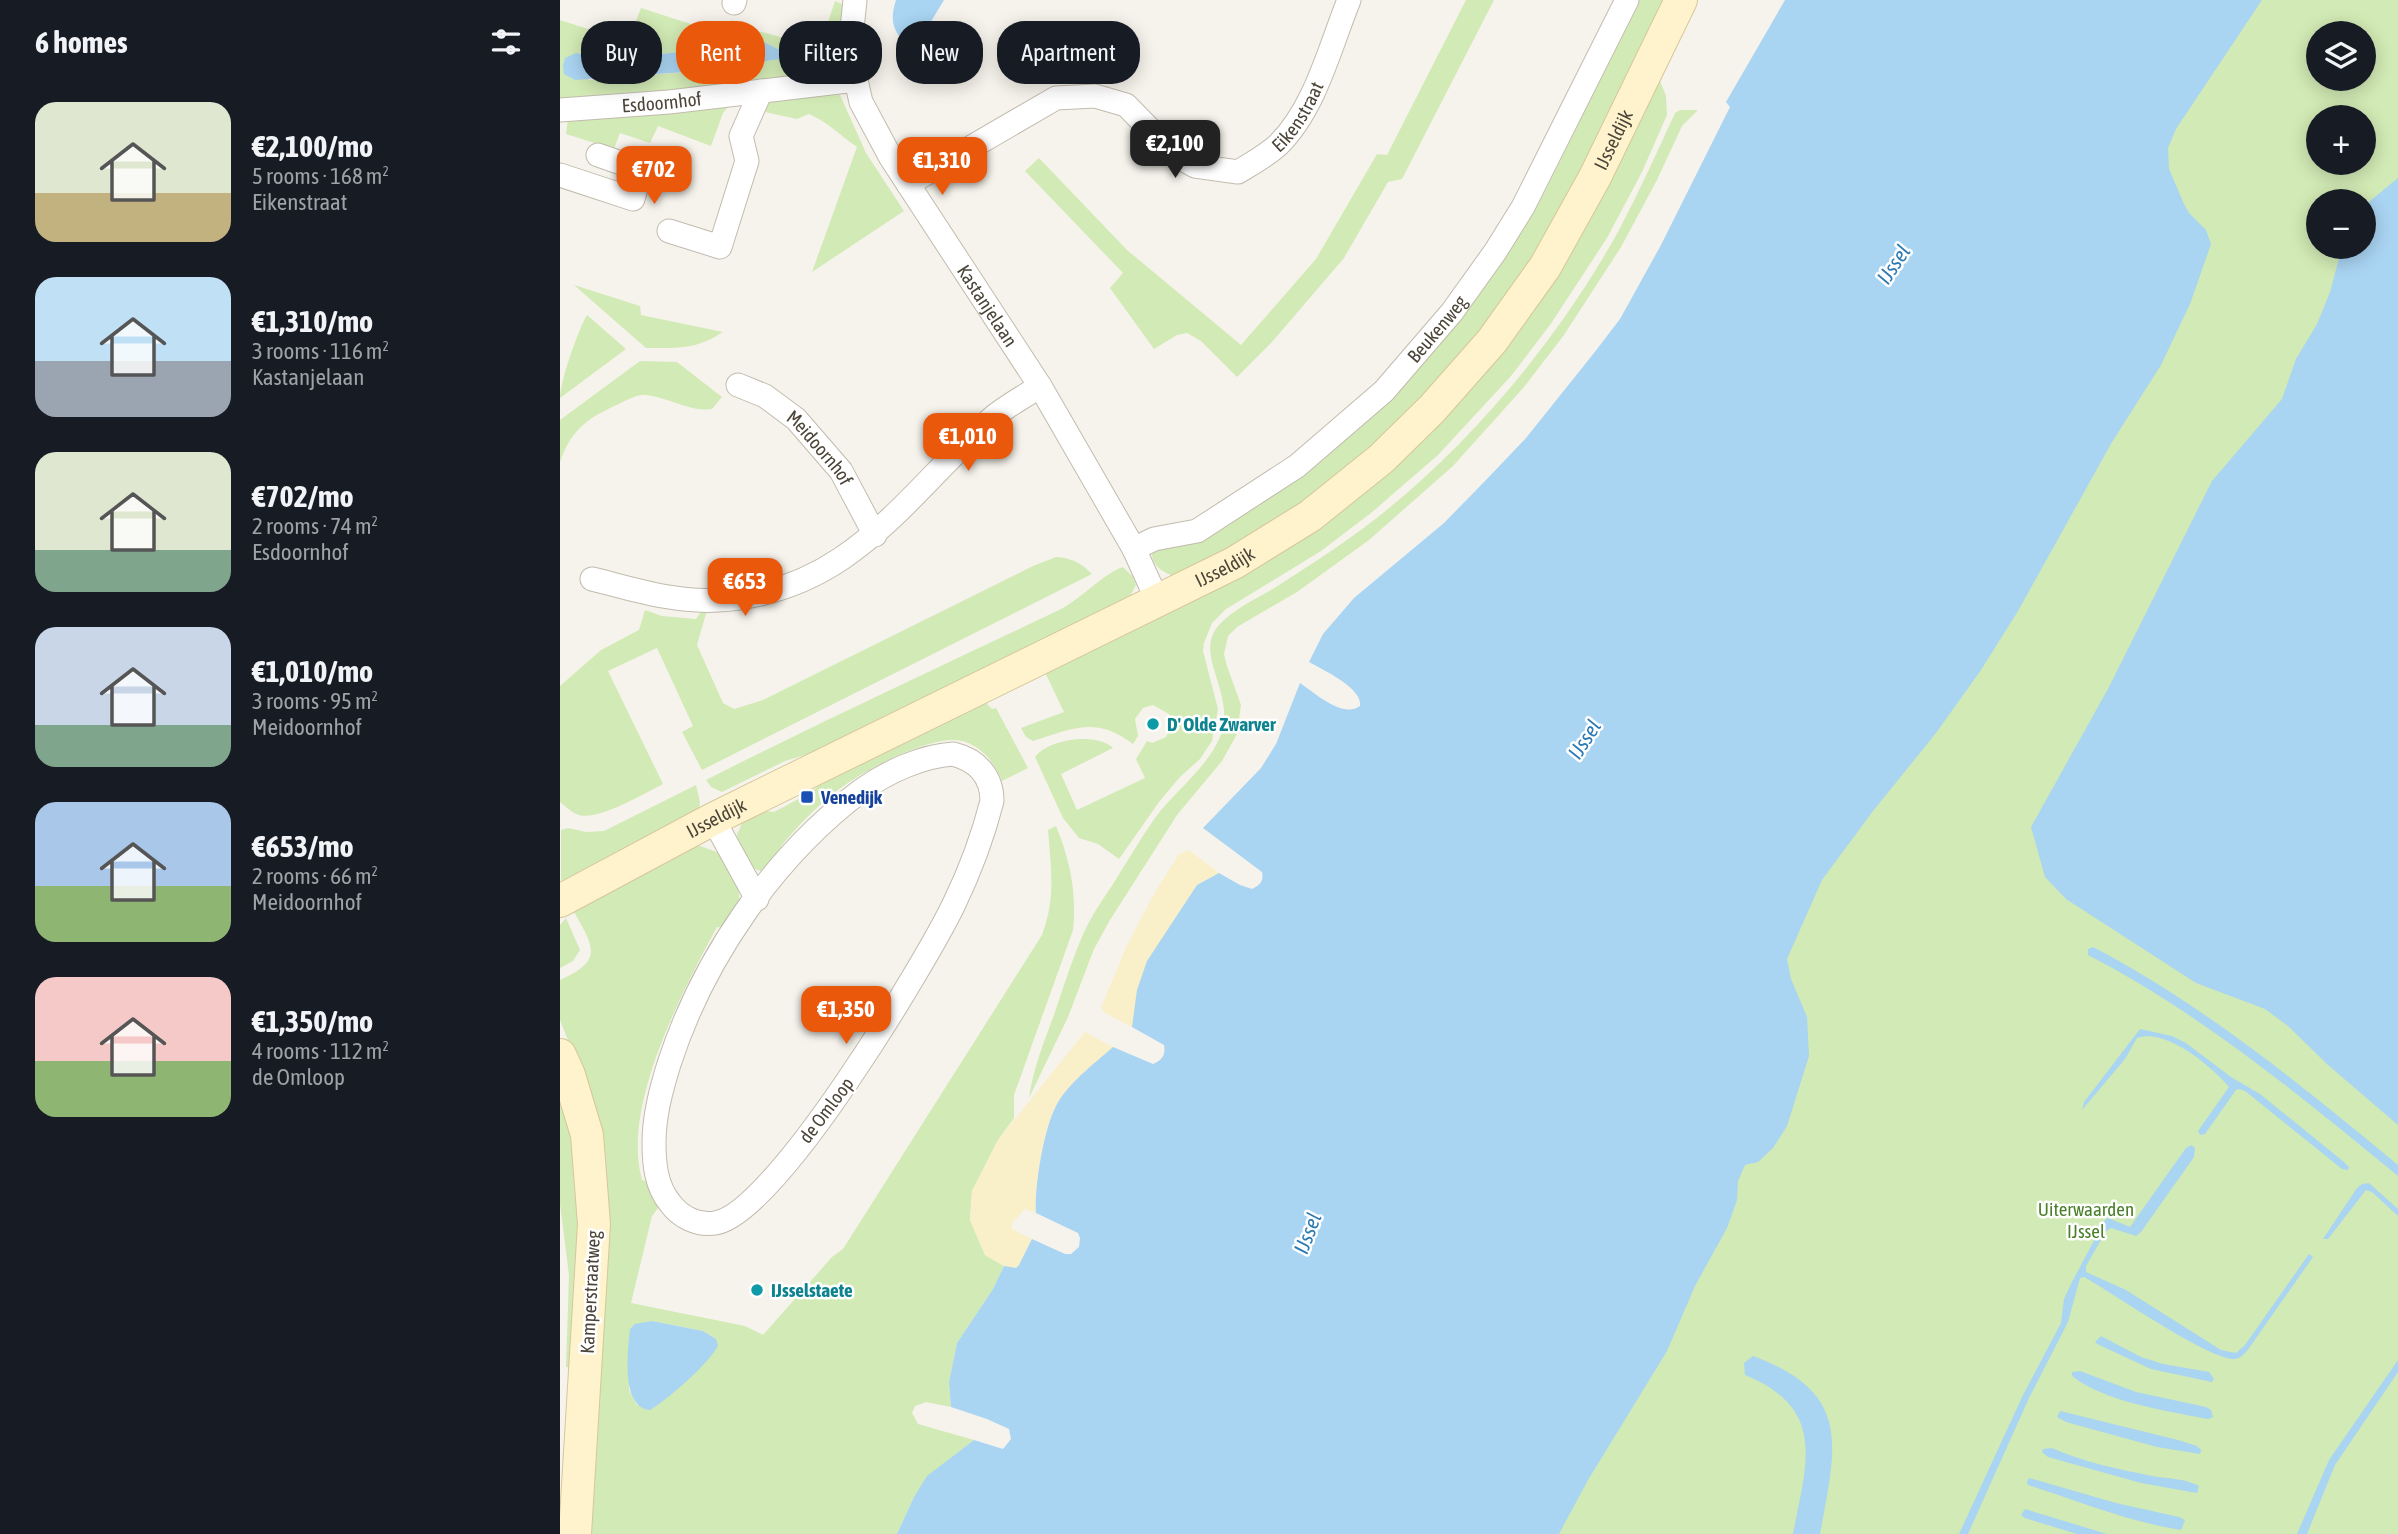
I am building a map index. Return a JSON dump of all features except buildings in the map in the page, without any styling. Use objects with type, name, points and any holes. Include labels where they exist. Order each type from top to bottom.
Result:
[{"type":"street","name":"Kastanjelaan","points":[[853,21],[855,0]]},
{"type":"street","name":"Eikenstraat","points":[[908,184],[1056,98],[1095,96],[1126,104],[1175,155],[1195,166],[1238,173],[1276,146],[1296,124],[1310,100],[1349,0]]},
{"type":"street","name":"Beukenweg","points":[[1133,549],[1154,539],[1197,531],[1297,466],[1384,391],[1452,312],[1523,207],[1626,0]]},
{"type":"street","name":"IJsseldijk","points":[[560,901],[713,819],[1234,563],[1310,516],[1381,459],[1432,409],[1492,341],[1545,267],[1595,177],[1681,0]]},
{"type":"street","name":"Esdoornhof","points":[[560,110],[668,102],[821,84]]},
{"type":"street","name":"Kastanjelaan","points":[[857,84],[861,102],[891,158],[1040,386],[1133,549],[1158,601]]},
{"type":"street","points":[[669,232],[720,247],[747,161],[741,136],[761,91]]},
{"type":"street","points":[[560,175],[633,199],[641,170],[598,155]]},
{"type":"street","name":"Meidoornhof","points":[[738,385],[765,397],[796,419],[841,471],[875,535]]},
{"type":"street","points":[[592,579],[666,597],[717,600],[771,593],[821,572],[875,535],[993,418],[1040,386]]},
{"type":"street","name":"de Omloop","points":[[945,755],[961,756],[976,764],[990,783],[992,801],[985,826],[954,904],[915,975],[859,1065],[800,1144],[748,1203],[717,1223],[690,1220],[669,1203],[659,1182],[654,1165],[657,1108],[674,1049],[694,999],[718,955],[757,899],[781,868],[840,810],[864,789],[908,765],[945,755]]},
{"type":"street","points":[[713,819],[757,899]]},
{"type":"street","name":"Kamperstraatweg","points":[[560,1055],[569,1074],[587,1135],[594,1224],[575,1534]]},
{"type":"green space","points":[[1466,0],[1494,0],[1402,179],[1388,182],[1344,258],[1272,342],[1237,377],[1201,341],[1187,333],[1177,335],[1154,349],[1110,288],[1123,273],[1025,171],[1039,158],[1127,250],[1241,345],[1316,259],[1377,154],[1387,155]]},
{"type":"green space","points":[[1639,0],[1668,0],[1562,219],[1499,316],[1395,432],[1273,526],[1177,577],[1160,569],[1152,554],[1185,545],[1221,526],[1417,370],[1450,332],[1524,228]]},
{"type":"green space","name":"Uiterwaarden IJssel","points":[[2248,0],[2398,0],[2398,1534],[1473,1534],[1647,1063]]},
{"type":"green space","points":[[835,1],[844,5],[844,21],[828,21]]},
{"type":"green space","points":[[641,8],[681,21],[676,21],[676,52],[662,54],[662,21],[636,21]]},
{"type":"green space","points":[[560,20],[581,27],[581,54],[576,53],[581,63],[581,84],[662,84],[662,74],[676,73],[676,84],[744,84],[560,103]]},
{"type":"green space","points":[[765,33],[779,37],[779,50],[765,43]]},
{"type":"green space","points":[[779,59],[779,80],[765,82],[765,61]]},
{"type":"green space","points":[[1658,76],[1666,96],[1667,115],[1642,172],[1607,238],[1550,325],[1511,376],[1438,455],[1371,513],[1321,551],[1226,609],[1212,623],[1203,651],[1218,709],[1212,741],[1200,759],[1159,802],[1119,859],[1098,844],[1079,838],[1063,818],[1035,757],[1050,746],[1073,740],[1096,740],[1113,748],[1061,774],[1077,810],[1145,778],[1136,759],[1147,741],[1152,743],[1166,737],[1172,725],[1169,714],[1153,705],[1143,708],[1135,719],[1138,736],[1133,744],[1120,735],[1096,727],[1073,729],[1033,741],[1026,737],[1021,728],[1064,712],[1043,668],[1432,428]]},
{"type":"green space","points":[[840,95],[866,153],[904,211],[812,272],[857,147],[809,114],[797,119],[765,112],[771,98]]},
{"type":"green space","points":[[728,107],[723,113],[711,146],[658,126],[650,143],[620,133],[614,149],[566,134],[568,118]]},
{"type":"green space","points":[[1680,110],[1698,110],[1682,126],[1621,247],[1564,335],[1524,387],[1453,466],[1369,540],[1297,592],[1237,627],[1228,636],[1224,654],[1241,705],[1237,734],[1222,761],[1177,815],[1110,920],[1094,949],[1068,1017],[1029,1098],[1043,1045],[1089,922],[1155,818],[1199,769],[1220,737],[1224,706],[1210,649],[1212,637],[1219,625],[1238,609],[1315,562],[1378,517],[1447,456],[1512,386],[1596,270],[1619,230],[1675,113]]},
{"type":"green space","points":[[574,285],[640,306],[641,315],[723,332],[695,345],[646,348]]},
{"type":"green space","points":[[587,315],[626,349],[560,398],[570,356]]},
{"type":"green space","points":[[640,361],[677,362],[722,397],[712,409],[687,407],[647,395],[631,398],[600,413],[583,425],[570,440],[560,462],[560,420]]},
{"type":"green space","points":[[1056,557],[1076,562],[1092,574],[702,770],[682,732],[693,726],[657,648],[608,671],[663,784],[621,805],[587,816],[576,814],[560,802],[560,686],[601,650],[639,630],[645,610],[662,616],[696,619],[702,610],[707,610],[697,645],[723,703],[734,709],[763,700]]},
{"type":"green space","points":[[1123,567],[1133,577],[1136,585],[1127,602],[838,745],[785,761],[722,792],[711,787],[706,780],[1057,611]]},
{"type":"green space","points":[[981,698],[992,709],[996,708],[1028,768],[1002,781],[983,752],[968,743],[951,740],[922,746],[859,776],[834,793],[787,839],[781,846],[782,855],[765,871],[753,868],[745,859],[737,834],[745,817],[761,810],[774,812],[808,794],[850,762]]},
{"type":"green space","points":[[696,785],[699,809],[561,885],[561,830],[568,828],[586,832],[604,831]]},
{"type":"green space","points":[[1056,826],[1069,864],[1074,903],[1073,930],[1014,1095],[1014,1118],[998,1140],[972,1191],[970,1220],[985,1255],[1004,1266],[993,1289],[957,1343],[949,1382],[951,1407],[926,1402],[915,1406],[912,1413],[918,1424],[974,1440],[942,1465],[914,1497],[897,1534],[584,1534],[607,1276],[606,1238],[580,1071],[560,1020],[560,980],[584,966],[591,951],[586,933],[573,910],[697,845],[717,852],[738,884],[740,904],[727,928],[717,927],[703,953],[673,1015],[648,1084],[640,1118],[638,1150],[642,1180],[650,1182],[661,1204],[652,1216],[631,1303],[745,1326],[763,1335],[832,1257],[843,1249],[1042,935],[1051,896],[1048,830]],"holes":[[[652,1321],[703,1331],[716,1339],[637,1405],[629,1390],[630,1333]]]},
{"type":"green space","points":[[566,918],[580,950],[573,961],[560,968],[560,925]]},
{"type":"green space","points":[[560,1089],[570,1126],[581,1193],[574,1368],[566,1367],[569,1275],[560,1204]]},
{"type":"sand","points":[[1189,850],[1219,873],[1197,885],[1135,1014],[1132,1027],[1106,1014],[1101,1008],[1127,945],[1153,896],[1179,854]]},
{"type":"sand","points":[[1085,1032],[1113,1047],[1074,1082],[1056,1106],[1041,1158],[1036,1213],[1025,1209],[1012,1223],[1012,1229],[1032,1239],[1020,1265],[1016,1268],[1004,1266],[985,1255],[970,1220],[972,1191],[998,1140]]},
{"type":"water","points":[[896,0],[944,0],[931,21],[896,21],[896,31],[893,11]]},
{"type":"water","name":"IJssel","points":[[1785,0],[2262,0],[2176,129],[2168,148],[2169,169],[2184,204],[2206,230],[2211,244],[2190,304],[2161,365],[2112,442],[2018,611],[1981,670],[1936,733],[1822,880],[1787,959],[1791,979],[1807,1017],[1809,1056],[1787,1126],[1773,1148],[1758,1162],[1745,1165],[1738,1181],[1737,1200],[1727,1228],[1695,1286],[1667,1351],[1588,1480],[1559,1534],[897,1534],[927,1476],[974,1440],[1003,1449],[1011,1439],[1009,1429],[951,1407],[949,1382],[957,1343],[993,1289],[1004,1266],[1016,1268],[1032,1239],[1065,1254],[1071,1254],[1079,1247],[1078,1233],[1036,1213],[1041,1158],[1056,1106],[1074,1082],[1113,1047],[1153,1064],[1161,1059],[1164,1045],[1132,1027],[1137,990],[1147,961],[1197,885],[1219,873],[1252,889],[1262,880],[1262,872],[1203,828],[1261,768],[1276,744],[1300,683],[1338,707],[1353,709],[1360,706],[1359,699],[1349,686],[1309,662],[1323,634],[1354,598],[1444,523],[1526,438],[1620,319],[1661,245],[1730,107],[1726,102]]},
{"type":"water","points":[[765,43],[779,50],[779,59],[765,61]]},
{"type":"water","points":[[676,52],[676,73],[662,74],[662,54]]},
{"type":"water","points":[[581,54],[581,80],[575,80],[564,74],[565,58]]},
{"type":"water","points":[[2398,178],[2398,1125],[2328,1065],[2288,1026],[2265,1009],[2196,983],[2066,899],[2045,877],[2031,827],[2109,687],[2212,481],[2282,399],[2296,359],[2317,324],[2330,292],[2339,259],[2376,259],[2376,196]]},
{"type":"water","points":[[2093,947],[2174,994],[2251,1048],[2398,1165],[2398,1176],[2287,1086],[2210,1030],[2171,1003],[2088,955],[2088,949]]},
{"type":"water","points":[[2140,1029],[2172,1036],[2186,1043],[2231,1077],[2260,1094],[2344,1162],[2349,1167],[2348,1170],[2342,1169],[2245,1091],[2239,1089],[2205,1134],[2200,1135],[2198,1131],[2229,1087],[2200,1060],[2161,1038],[2137,1038],[2125,1059],[2082,1110],[2084,1102]]},
{"type":"water","points":[[2191,1145],[2195,1148],[2194,1157],[2141,1232],[2136,1236],[2111,1228],[2106,1231],[2086,1266],[2086,1272],[2126,1290],[2221,1350],[2236,1353],[2245,1345],[2309,1254],[2313,1257],[2247,1351],[2236,1359],[2204,1349],[2084,1277],[2080,1278],[2068,1322],[2029,1398],[1968,1534],[1959,1534],[2023,1395],[2061,1323],[2064,1299],[2105,1220],[2108,1218],[2130,1227],[2186,1148]]},
{"type":"water","points":[[2369,1183],[2398,1209],[2398,1216],[2372,1192],[2366,1190],[2328,1239],[2323,1239],[2357,1188]]},
{"type":"water","points":[[652,1321],[703,1331],[716,1339],[718,1345],[688,1380],[650,1410],[640,1407],[634,1399],[630,1389],[628,1364],[630,1329],[635,1324]]},
{"type":"water","points":[[2101,1336],[2141,1357],[2209,1372],[2214,1379],[2212,1382],[2151,1369],[2097,1344],[2095,1342]]},
{"type":"water","points":[[1753,1356],[1785,1371],[1808,1387],[1822,1405],[1830,1426],[1830,1474],[1820,1534],[1793,1534],[1803,1484],[1805,1441],[1800,1422],[1789,1404],[1771,1389],[1745,1375],[1744,1363]]},
{"type":"water","points":[[2398,1360],[2398,1372],[2335,1465],[2307,1534],[2297,1534],[2329,1460]]},
{"type":"water","points":[[2080,1371],[2136,1392],[2206,1407],[2211,1410],[2213,1417],[2208,1419],[2174,1413],[2101,1393],[2072,1376],[2072,1372]]},
{"type":"water","points":[[2060,1411],[2178,1440],[2197,1446],[2201,1450],[2200,1454],[2157,1447],[2066,1422],[2057,1417]]},
{"type":"water","points":[[2052,1448],[2101,1465],[2182,1480],[2199,1486],[2197,1493],[2141,1483],[2048,1457],[2042,1452],[2043,1449]]},
{"type":"water","points":[[2029,1478],[2185,1520],[2181,1530],[2142,1522],[2028,1485]]},
{"type":"water","points":[[2025,1509],[2107,1534],[2077,1534],[2025,1518],[2021,1515]]},
{"type":"place","name":"D' Olde Zwarver","points":[[1153,724]]},
{"type":"place","name":"Venedijk","points":[[807,797]]},
{"type":"place","name":"IJsselstaete","points":[[757,1290]]}]
